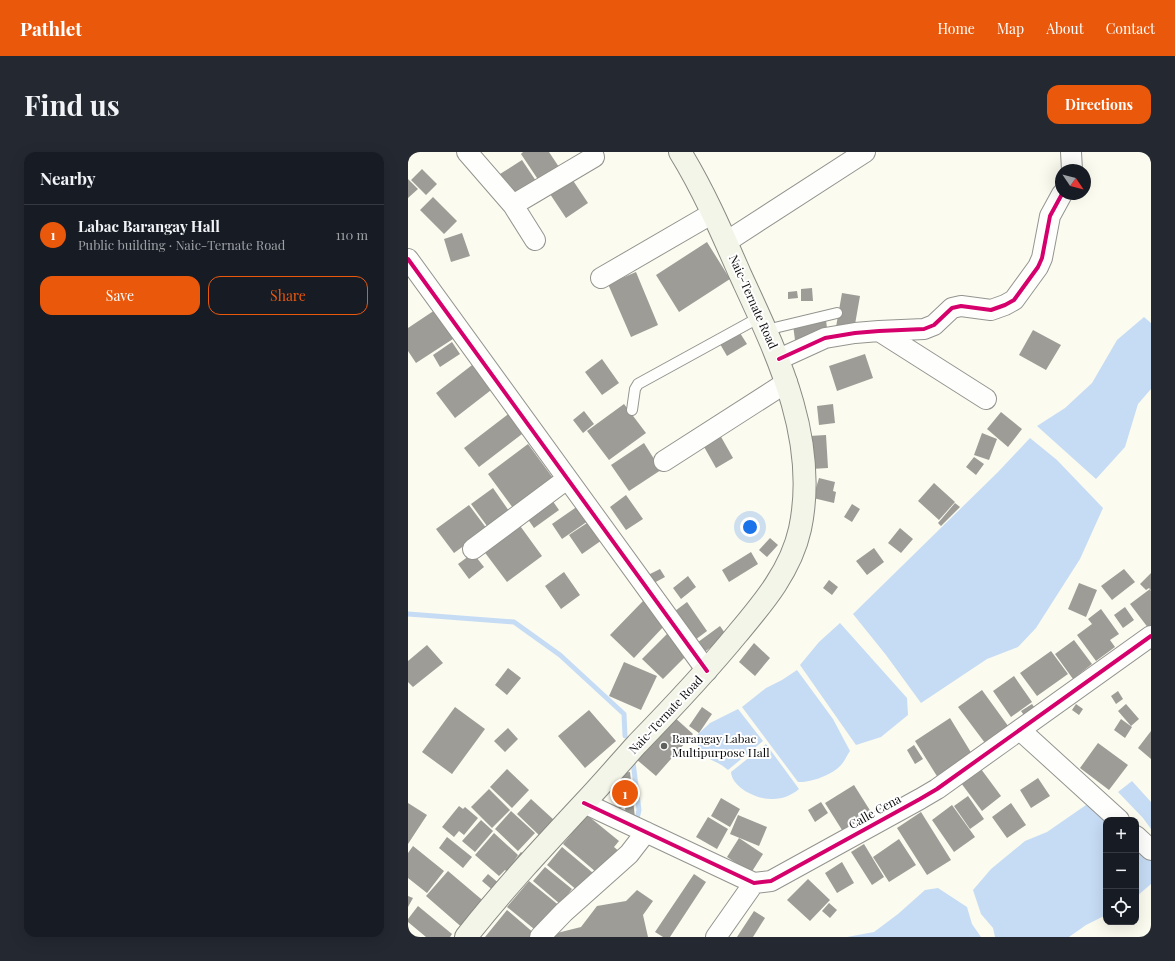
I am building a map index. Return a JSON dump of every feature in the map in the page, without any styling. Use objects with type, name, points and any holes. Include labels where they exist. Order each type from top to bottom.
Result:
[{"type":"main road","name":"Naic-Ternate Road","points":[[466,937],[488,908],[534,856],[707,671],[768,597],[781,577],[793,551],[800,530],[805,495],[804,460],[794,404],[779,359],[713,213],[680,152]]},
{"type":"street","points":[[467,152],[513,205],[534,240]]},
{"type":"street","points":[[726,242],[865,152]]},
{"type":"street","points":[[1071,152],[1072,164]]},
{"type":"street","points":[[513,205],[594,157]]},
{"type":"street","points":[[779,359],[825,338],[855,333],[924,329],[934,325],[952,308],[961,306],[990,310],[1014,300],[1038,267],[1042,258],[1050,216],[1059,200]]},
{"type":"street","points":[[601,278],[713,213]]},
{"type":"street","points":[[408,259],[707,671]]},
{"type":"street","points":[[879,331],[986,399]]},
{"type":"street","points":[[664,461],[787,382]]},
{"type":"street","points":[[473,549],[567,479]]},
{"type":"street","name":"Calle Cena","points":[[754,883],[771,880],[783,875],[937,789],[1151,636]]},
{"type":"street","points":[[1020,730],[1116,817]]},
{"type":"street","points":[[584,803],[754,883],[716,937]]},
{"type":"street","points":[[540,937],[564,912],[629,854],[646,832]]},
{"type":"street","points":[[1139,839],[1151,850]]},
{"type":"lane","points":[[632,410],[635,389],[638,384],[763,324],[836,313]]},
{"type":"water","points":[[1144,317],[1151,323],[1151,389],[1138,404],[1125,447],[1096,479],[1037,426],[1065,408],[1092,383],[1117,340]]},
{"type":"water","points":[[1030,438],[1057,460],[1103,508],[1080,559],[1036,628],[1018,647],[987,659],[921,703],[886,655],[853,614],[998,472]]},
{"type":"water","points":[[840,623],[907,698],[908,715],[881,737],[856,745],[800,665],[819,642]]},
{"type":"water","points":[[797,670],[833,719],[850,751],[841,765],[831,773],[820,778],[803,782],[798,782],[742,707],[766,688]]},
{"type":"water","points":[[738,709],[763,741],[728,770],[707,758],[703,754],[700,750],[696,736],[710,723]]},
{"type":"water","points":[[766,744],[799,789],[787,796],[767,799],[753,795],[741,788],[732,778],[731,772]]},
{"type":"water","points":[[1132,781],[1151,802],[1151,829],[1143,818],[1118,792]]},
{"type":"water","points":[[1086,805],[1099,811],[1104,817],[1103,916],[1086,925],[1069,937],[995,937],[993,928],[981,914],[973,890],[991,869],[1025,841],[1047,832]]},
{"type":"water","points":[[1139,848],[1151,860],[1151,884],[1139,894]]},
{"type":"water","points":[[938,888],[967,907],[972,924],[981,937],[847,937],[874,932],[898,914],[925,890]]},
{"type":"building","points":[[523,152],[549,152],[559,167],[539,181],[521,154]]},
{"type":"building","points":[[522,160],[536,181],[514,196],[500,174]]},
{"type":"building","points":[[422,169],[437,184],[426,195],[411,180]]},
{"type":"building","points":[[570,176],[588,203],[566,218],[548,191]]},
{"type":"building","points":[[408,179],[418,189],[408,198]]},
{"type":"building","points":[[433,197],[457,221],[444,234],[420,210]]},
{"type":"building","points":[[462,233],[470,256],[451,262],[444,239]]},
{"type":"building","points":[[707,242],[730,279],[679,312],[656,275]]},
{"type":"building","points":[[636,272],[658,325],[631,337],[608,284]]},
{"type":"building","points":[[812,288],[813,301],[801,301],[801,289]]},
{"type":"building","points":[[797,291],[798,298],[788,299],[788,292]]},
{"type":"building","points":[[842,293],[860,296],[854,330],[836,327]]},
{"type":"building","points":[[438,308],[456,337],[416,363],[408,351],[408,328]]},
{"type":"building","points":[[826,320],[828,336],[795,340],[793,325]]},
{"type":"building","points":[[1033,330],[1061,345],[1046,370],[1019,355]]},
{"type":"building","points":[[740,333],[747,344],[727,356],[720,344]]},
{"type":"building","points":[[452,342],[460,354],[440,367],[433,355]]},
{"type":"building","points":[[865,354],[873,378],[837,391],[829,366]]},
{"type":"building","points":[[602,359],[619,383],[602,395],[585,372]]},
{"type":"building","points":[[476,362],[495,387],[455,418],[436,393]]},
{"type":"building","points":[[624,404],[646,433],[609,460],[587,431]]},
{"type":"building","points":[[833,404],[835,423],[819,425],[817,406]]},
{"type":"building","points":[[584,411],[594,424],[583,433],[573,420]]},
{"type":"building","points":[[511,412],[526,431],[479,467],[464,448]]},
{"type":"building","points":[[1001,412],[1022,429],[1008,447],[987,429]]},
{"type":"building","points":[[982,433],[997,439],[989,460],[974,455]]},
{"type":"building","points":[[720,435],[733,458],[716,468],[703,445]]},
{"type":"building","points":[[826,435],[828,468],[811,469],[809,436]]},
{"type":"building","points":[[644,443],[661,470],[629,491],[611,465]]},
{"type":"building","points":[[528,444],[553,478],[513,508],[488,474]]},
{"type":"building","points":[[974,457],[984,464],[976,475],[966,467]]},
{"type":"building","points":[[819,478],[835,482],[833,491],[836,492],[834,503],[813,498]]},
{"type":"building","points":[[934,483],[955,502],[939,520],[918,501]]},
{"type":"building","points":[[493,488],[509,511],[487,526],[471,504]]},
{"type":"building","points":[[626,495],[643,519],[626,530],[610,507]]},
{"type":"building","points":[[552,500],[559,510],[534,528],[527,518]]},
{"type":"building","points":[[955,503],[960,507],[941,526],[938,523]]},
{"type":"building","points":[[852,504],[860,509],[852,522],[844,517]]},
{"type":"building","points":[[469,505],[487,529],[454,553],[436,529]]},
{"type":"building","points":[[578,506],[588,521],[562,539],[552,524]]},
{"type":"building","points":[[593,519],[605,538],[582,554],[569,535]]},
{"type":"building","points":[[518,523],[542,556],[507,582],[483,550]]},
{"type":"building","points":[[900,528],[913,539],[901,553],[888,543]]},
{"type":"building","points":[[770,538],[778,545],[767,557],[759,550]]},
{"type":"building","points":[[874,548],[884,562],[867,575],[856,561]]},
{"type":"building","points":[[751,552],[758,564],[729,582],[722,570]]},
{"type":"building","points":[[473,553],[484,567],[469,579],[458,564]]},
{"type":"building","points":[[660,569],[665,577],[652,584],[648,575]]},
{"type":"building","points":[[1124,569],[1135,582],[1112,600],[1101,586]]},
{"type":"building","points":[[564,572],[580,595],[561,609],[545,586]]},
{"type":"building","points":[[1151,573],[1151,590],[1149,588],[1146,590],[1140,584]]},
{"type":"building","points":[[688,576],[696,587],[681,599],[673,588]]},
{"type":"building","points":[[829,580],[838,587],[832,595],[823,588]]},
{"type":"building","points":[[1079,583],[1097,590],[1086,617],[1068,609]]},
{"type":"building","points":[[1150,589],[1151,628],[1149,629],[1130,604]]},
{"type":"building","points":[[643,601],[666,624],[634,658],[610,635]]},
{"type":"building","points":[[687,602],[707,631],[691,643],[671,614]]},
{"type":"building","points":[[1125,607],[1134,620],[1123,628],[1114,615]]},
{"type":"building","points":[[1101,609],[1119,634],[1110,640],[1115,647],[1096,661],[1077,635],[1092,624],[1088,619]]},
{"type":"building","points":[[720,626],[727,636],[700,655],[694,645]]},
{"type":"building","points":[[667,634],[688,654],[663,679],[642,659]]},
{"type":"building","points":[[1074,640],[1092,664],[1073,679],[1055,654]]},
{"type":"building","points":[[754,643],[770,658],[755,676],[739,662]]},
{"type":"building","points":[[427,645],[443,663],[413,687],[408,682],[408,661]]},
{"type":"building","points":[[1051,651],[1068,674],[1037,696],[1020,673]]},
{"type":"building","points":[[624,662],[657,676],[641,710],[609,696]]},
{"type":"building","points":[[508,668],[521,678],[507,695],[495,685]]},
{"type":"building","points":[[1014,676],[1032,702],[1011,717],[993,691]]},
{"type":"building","points":[[982,690],[1011,730],[988,747],[958,707]]},
{"type":"building","points":[[1118,691],[1123,699],[1116,704],[1111,696]]},
{"type":"building","points":[[1032,704],[1039,714],[1029,722],[1021,711]]},
{"type":"building","points":[[1076,704],[1083,709],[1079,715],[1072,710]]},
{"type":"building","points":[[1126,704],[1139,719],[1131,726],[1118,711]]},
{"type":"building","points":[[455,707],[485,729],[452,774],[422,752]]},
{"type":"building","points":[[702,707],[712,714],[699,733],[689,726]]},
{"type":"building","points":[[589,710],[616,741],[585,768],[558,736]]},
{"type":"building","name":"Barangay Labac Multipurpose Hall","points":[[673,716],[693,734],[656,776],[636,759]]},
{"type":"building","points":[[950,718],[975,759],[940,781],[915,741]]},
{"type":"building","points":[[1121,719],[1132,727],[1125,738],[1114,730]]},
{"type":"building","points":[[508,728],[518,739],[505,752],[494,741]]},
{"type":"building","points":[[1151,731],[1151,759],[1138,748]]},
{"type":"building","points":[[1098,743],[1128,765],[1109,790],[1080,768]]},
{"type":"building","points":[[914,745],[923,759],[915,764],[907,750]]},
{"type":"building","points":[[507,769],[529,790],[512,808],[490,787]]},
{"type":"building","points":[[981,769],[1001,796],[982,811],[961,783]]},
{"type":"building","points":[[630,772],[635,818],[626,819],[625,807],[619,808],[615,780],[621,780],[620,773]]},
{"type":"building","points":[[1038,778],[1050,796],[1031,808],[1020,790]]},
{"type":"building","points":[[854,785],[871,812],[842,830],[825,803]]},
{"type":"building","points":[[489,789],[510,810],[492,828],[471,807]]},
{"type":"building","points":[[968,796],[984,819],[970,829],[954,806]]},
{"type":"building","points":[[721,798],[740,809],[730,827],[711,816]]},
{"type":"building","points":[[531,799],[554,820],[540,836],[517,814]]},
{"type":"building","points":[[821,802],[828,813],[815,822],[808,810]]},
{"type":"building","points":[[408,803],[427,815],[408,844]]},
{"type":"building","points":[[1011,803],[1026,825],[1007,838],[992,817]]},
{"type":"building","points":[[952,805],[975,837],[954,852],[932,820]]},
{"type":"building","points":[[459,806],[463,809],[465,807],[478,818],[464,835],[459,831],[454,837],[442,827]]},
{"type":"building","points":[[511,811],[535,833],[518,851],[495,829]]},
{"type":"building","points":[[921,812],[951,860],[927,875],[897,828]]},
{"type":"building","points":[[587,815],[619,841],[614,847],[621,853],[596,872],[563,844]]},
{"type":"building","points":[[738,815],[767,827],[759,846],[730,834]]},
{"type":"building","points":[[708,817],[728,829],[717,849],[696,837]]},
{"type":"building","points":[[481,820],[493,831],[475,852],[462,841]]},
{"type":"building","points":[[494,833],[518,855],[514,861],[521,852],[529,858],[513,877],[505,870],[499,876],[475,855]]},
{"type":"building","points":[[447,837],[472,857],[463,868],[439,848]]},
{"type":"building","points":[[739,838],[763,854],[751,873],[727,857]]},
{"type":"building","points":[[899,839],[916,865],[889,882],[873,857]]},
{"type":"building","points":[[864,844],[884,877],[872,885],[851,852]]},
{"type":"building","points":[[413,846],[444,871],[427,893],[408,878],[408,853]]},
{"type":"building","points":[[562,847],[593,873],[578,891],[547,865]]},
{"type":"building","points":[[842,862],[854,883],[837,893],[825,873]]},
{"type":"building","points":[[545,867],[572,889],[560,904],[533,881]]},
{"type":"building","points":[[448,871],[487,904],[465,930],[426,896]]},
{"type":"building","points":[[488,874],[501,885],[495,892],[482,881]]},
{"type":"building","points":[[694,874],[706,882],[670,937],[663,937],[655,932]]},
{"type":"building","points":[[808,879],[830,900],[810,921],[787,900]]},
{"type":"building","points":[[529,881],[561,907],[539,933],[507,907]]},
{"type":"building","points":[[637,890],[653,901],[643,915],[648,937],[550,937],[549,935],[581,927],[597,906],[626,901]]},
{"type":"building","points":[[408,896],[413,898],[408,907]]},
{"type":"building","points":[[829,903],[837,910],[830,918],[822,911]]},
{"type":"building","points":[[418,906],[452,934],[450,937],[426,937],[408,922],[408,919]]},
{"type":"building","points":[[507,910],[535,934],[532,937],[485,937]]},
{"type":"building","points":[[754,911],[765,918],[753,937],[737,937]]},
{"type":"waterway","points":[[408,614],[514,622],[560,655],[624,714],[625,736]]},
{"type":"waterway","points":[[633,762],[639,810],[637,819]]},
{"type":"cycle path","points":[[779,359],[825,338],[855,333],[924,329],[934,325],[952,308],[961,306],[991,310],[1014,300],[1038,267],[1042,258],[1050,216],[1059,200]]},
{"type":"cycle path","points":[[408,259],[707,671]]},
{"type":"cycle path","points":[[584,803],[754,883],[771,881],[937,789],[1151,636]]},
{"type":"place","name":"Barangay Labac Multipurpose Hall","points":[[664,746]]},
{"type":"place","name":"Labac Barangay Hall","points":[[625,793]]}]
